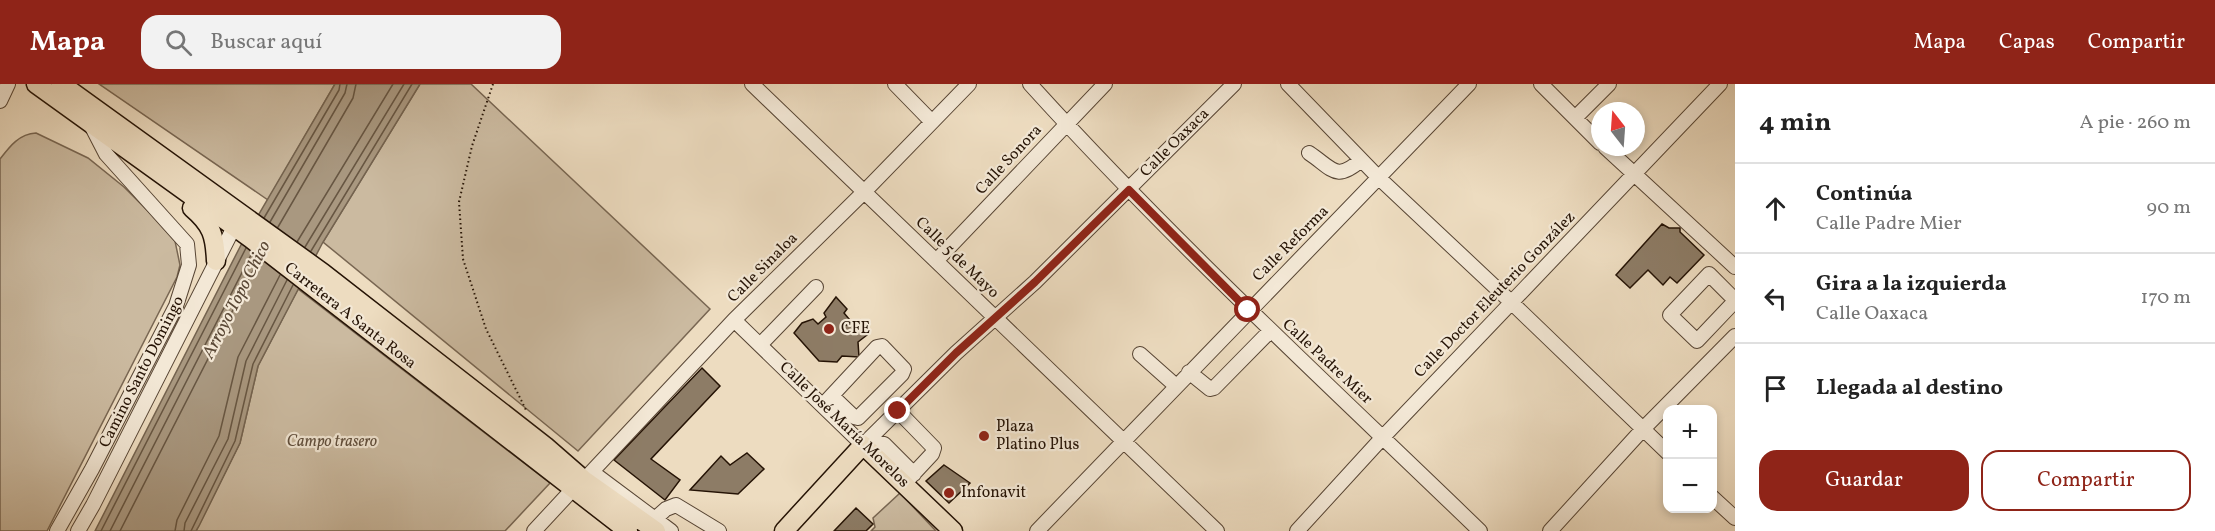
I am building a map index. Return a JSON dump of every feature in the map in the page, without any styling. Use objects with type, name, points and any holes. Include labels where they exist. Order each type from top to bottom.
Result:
[{"type":"main road","name":"Carretera A Santa Rosa","points":[[36,84],[234,227],[254,231]]},
{"type":"main road","name":"Carretera A Santa Rosa","points":[[61,84],[583,480]]},
{"type":"main road","points":[[153,170],[164,185],[207,222],[213,234],[216,261]]},
{"type":"main road","name":"Calle José María Morelos","points":[[863,445],[909,479],[953,531]]},
{"type":"main road","name":"Calle Oaxaca","points":[[784,531],[863,445]]},
{"type":"main road","points":[[583,480],[650,527]]},
{"type":"main road","points":[[583,480],[628,531]]},
{"type":"street","points":[[0,100],[8,84]]},
{"type":"street","name":"Calle 5 de Mayo","points":[[752,84],[1217,531]]},
{"type":"street","points":[[895,84],[932,122]]},
{"type":"street","name":"Calle Sinaloa","points":[[534,531],[734,320],[864,192],[969,84]]},
{"type":"street","name":"Calle Padre Mier","points":[[1030,84],[1129,190],[1248,310],[1480,531]]},
{"type":"street","name":"Calle Sonora","points":[[937,260],[1105,84]]},
{"type":"street","name":"Calle Oaxaca","points":[[863,445],[994,318],[1035,282],[1234,84]]},
{"type":"street","points":[[1288,84],[1378,178],[1663,448]]},
{"type":"street","name":"Calle Reforma","points":[[1037,531],[1248,310],[1469,84]]},
{"type":"street","points":[[1541,84],[1591,133]]},
{"type":"street","points":[[1575,118],[1609,84]]},
{"type":"street","name":"Calle Doctor Eleuterio González","points":[[1297,531],[1383,437],[1720,84]]},
{"type":"street","points":[[57,531],[92,469],[176,306],[189,265],[187,244],[106,153],[90,123]]},
{"type":"street","points":[[1309,153],[1339,173],[1346,172],[1361,160]]},
{"type":"street","points":[[1615,156],[1735,267]]},
{"type":"street","points":[[847,209],[864,202],[879,207]]},
{"type":"street","name":"Camino Santo Domingo","points":[[78,531],[234,227]]},
{"type":"street","points":[[1708,274],[1733,294],[1697,340],[1670,315],[1708,274]]},
{"type":"street","points":[[761,344],[816,287]]},
{"type":"street","name":"Calle José María Morelos","points":[[734,320],[827,400],[863,445]]},
{"type":"street","points":[[1189,372],[1210,389],[1214,388],[1270,331]]},
{"type":"street","points":[[1550,531],[1643,429],[1735,336]]},
{"type":"street","points":[[880,346],[903,366],[902,374],[861,416],[854,417],[827,400],[880,346]]},
{"type":"street","points":[[1140,354],[1176,386]]},
{"type":"street","points":[[902,374],[917,391]]},
{"type":"street","points":[[873,404],[893,416],[934,448],[932,454],[909,479]]},
{"type":"street","points":[[1717,501],[1735,519]]},
{"type":"street","points":[[650,527],[666,510],[676,505],[719,531]]},
{"type":"street","points":[[650,527],[671,531]]},
{"type":"path","points":[[493,84],[472,146],[459,202],[463,259],[486,329],[528,414]]},
{"type":"green space","points":[[99,84],[335,84],[268,200]]},
{"type":"green space","points":[[420,84],[471,84],[710,309],[578,451],[323,242]]},
{"type":"green space","points":[[36,133],[88,158],[124,187],[175,241],[180,265],[177,277],[47,531],[0,531],[0,159],[20,138]]},
{"type":"green space","name":"Campo trasero","points":[[298,289],[550,483],[505,531],[196,531],[240,443],[258,366]]},
{"type":"green space","points":[[900,493],[936,531],[871,531],[875,527],[873,518]]},
{"type":"water","name":"Arroyo Topo Chico","points":[[335,84],[420,84],[323,242],[258,366],[240,443],[199,526],[196,531],[95,531],[242,243]]},
{"type":"building","points":[[1662,224],[1669,228],[1680,228],[1680,232],[1704,255],[1677,283],[1670,277],[1663,285],[1648,270],[1630,288],[1616,275]]},
{"type":"building","name":"CFE","points":[[836,297],[847,309],[844,313],[849,319],[843,325],[856,325],[867,335],[858,342],[859,357],[842,356],[837,362],[819,361],[794,333],[802,323],[813,319],[818,324],[826,317],[824,313]]},
{"type":"building","points":[[702,368],[720,386],[651,459],[680,480],[665,500],[614,460]]},
{"type":"building","points":[[747,453],[764,469],[738,494],[690,490],[721,456],[730,465]]},
{"type":"building","name":"Infonavit","points":[[944,465],[970,483],[949,503],[926,481]]},
{"type":"building","points":[[856,508],[873,524],[866,531],[834,531]]},
{"type":"place","name":"CFE","points":[[829,329]]},
{"type":"place","name":"Plaza Platino Plus","points":[[984,436]]},
{"type":"place","name":"Infonavit","points":[[949,493]]},
{"type":"route","points":[[898,411],[956,353],[1035,282],[1129,190],[1248,310]]}]
